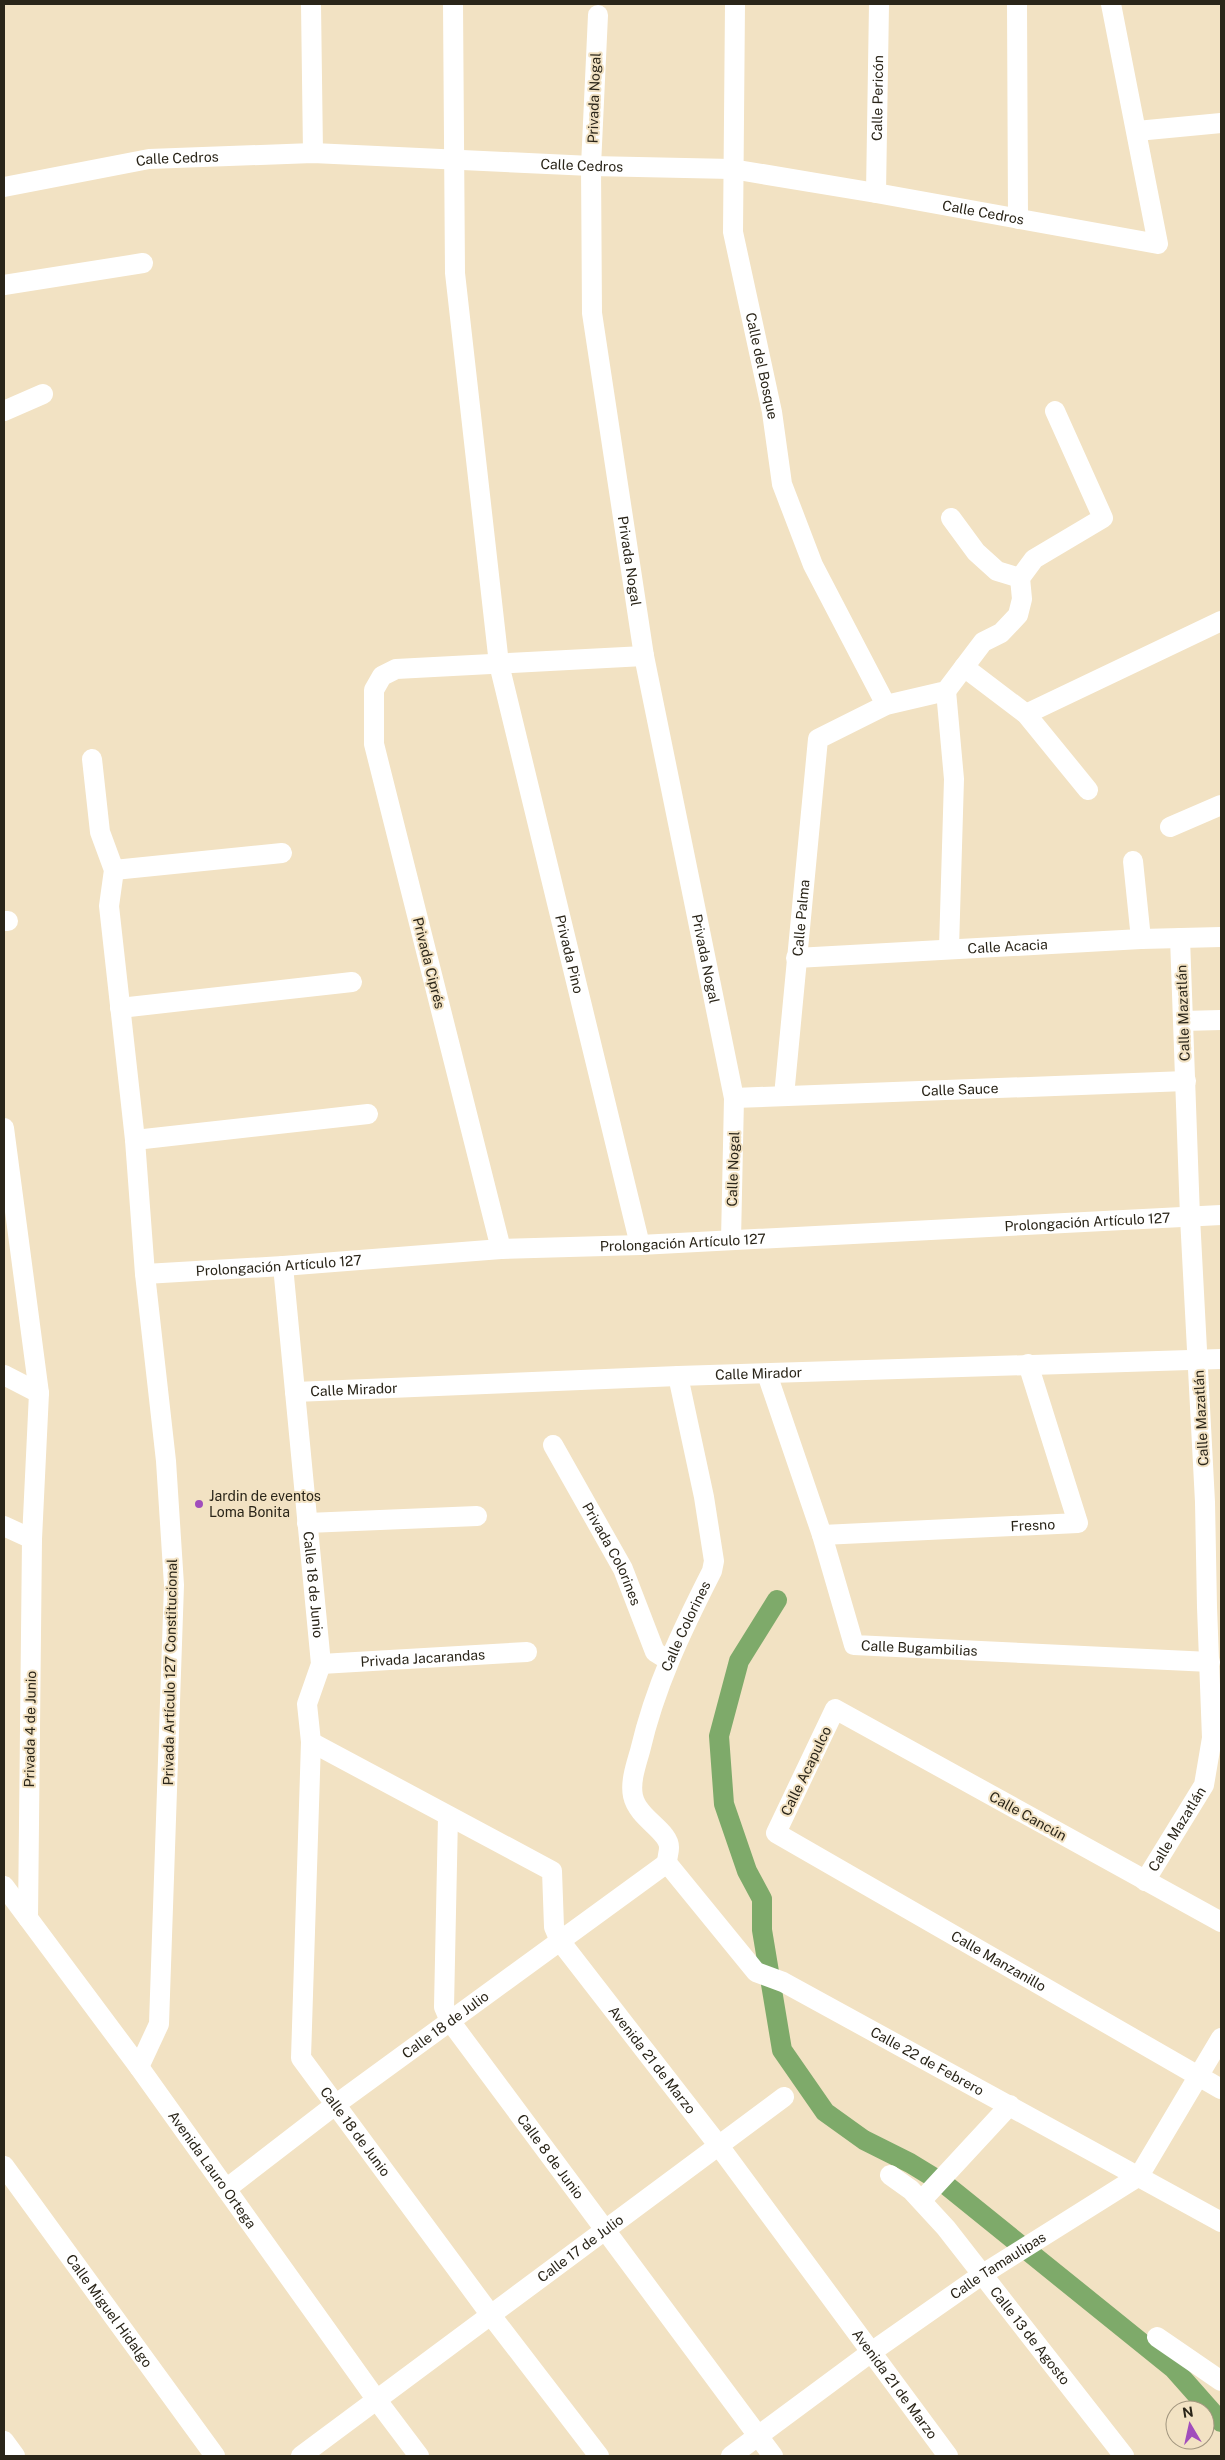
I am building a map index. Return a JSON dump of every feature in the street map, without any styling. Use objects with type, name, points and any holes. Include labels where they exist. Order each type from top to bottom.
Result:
[{"type":"street","points":[[311,4],[313,153]]},
{"type":"street","name":"Privada Pino","points":[[453,4],[455,273],[498,664],[640,1245]]},
{"type":"street","name":"Calle del Bosque","points":[[735,4],[732,170],[733,232],[772,412],[782,484],[813,565],[886,705]]},
{"type":"street","name":"Calle Pericón","points":[[876,193],[878,4]]},
{"type":"street","points":[[1017,4],[1018,219]]},
{"type":"street","points":[[1111,4],[1137,130],[1221,123]]},
{"type":"street","name":"Privada Nogal","points":[[598,16],[591,166],[592,313],[644,656],[734,1098]]},
{"type":"street","name":"Calle Cedros","points":[[4,186],[149,159],[313,153],[453,158],[591,166],[732,170],[876,193],[1158,244],[1137,130]]},
{"type":"street","points":[[4,284],[143,263]]},
{"type":"street","points":[[4,411],[44,394]]},
{"type":"street","points":[[886,705],[946,691],[983,642],[1000,633],[1018,615],[1022,598],[1020,578],[1034,559],[1102,518],[1055,411]]},
{"type":"street","points":[[951,518],[976,552],[997,571],[1020,578]]},
{"type":"street","points":[[1026,714],[1221,621]]},
{"type":"street","points":[[498,664],[644,656]]},
{"type":"street","name":"Privada Ciprés","points":[[498,664],[396,669],[382,676],[374,690],[374,744],[501,1249]]},
{"type":"street","points":[[964,667],[1026,714],[1088,790]]},
{"type":"street","points":[[946,691],[954,778],[949,948]]},
{"type":"street","name":"Calle Palma","points":[[784,1096],[818,739],[886,705]]},
{"type":"street","points":[[92,758],[100,832],[114,870],[282,853]]},
{"type":"street","points":[[1170,827],[1221,805]]},
{"type":"street","points":[[1133,861],[1142,939]]},
{"type":"street","name":"Privada Artículo 127 Constitucional","points":[[114,870],[109,906],[135,1140],[145,1274],[166,1461],[174,1585],[159,2024],[139,2067]]},
{"type":"street","name":"Calle Acacia","points":[[796,958],[949,948],[1221,936]]},
{"type":"street","name":"Calle Mazatlán","points":[[1146,1881],[1204,1785],[1212,1738],[1210,1662],[1214,1608],[1213,1502],[1198,1360],[1190,1217],[1180,938]]},
{"type":"street","points":[[120,1008],[352,982]]},
{"type":"street","points":[[1183,1021],[1221,1020]]},
{"type":"street","name":"Calle Sauce","points":[[734,1098],[1186,1080]]},
{"type":"street","name":"Calle Nogal","points":[[731,1240],[734,1098]]},
{"type":"street","points":[[135,1140],[368,1114]]},
{"type":"street","name":"Privada 4 de Junio","points":[[4,1128],[40,1393],[32,1539],[28,1918]]},
{"type":"street","name":"Prolongación Artículo 127","points":[[145,1274],[282,1266],[501,1249],[640,1245],[1221,1215]]},
{"type":"street","name":"Calle 18 de Junio","points":[[282,1266],[321,1664],[307,1704],[311,1742],[301,2058],[490,2314],[599,2456]]},
{"type":"street","name":"Calle Mirador","points":[[295,1392],[678,1376],[1221,1359]]},
{"type":"street","name":"Fresno","points":[[822,1535],[1078,1523],[1028,1364]]},
{"type":"street","name":"Calle Bugambilias","points":[[768,1374],[822,1535],[854,1646],[1210,1662]]},
{"type":"street","points":[[4,1375],[40,1393]]},
{"type":"street","name":"Calle Colorines","points":[[667,1862],[670,1847],[667,1838],[639,1812],[633,1796],[633,1780],[647,1720],[668,1660],[712,1571],[714,1561],[704,1497],[678,1376]]},
{"type":"street","name":"Privada Colorines","points":[[553,1445],[623,1569],[655,1652],[668,1660]]},
{"type":"street","points":[[307,1523],[477,1516]]},
{"type":"street","points":[[4,1526],[32,1539]]},
{"type":"street","name":"Privada Jacarandas","points":[[321,1664],[527,1652]]},
{"type":"street","name":"Calle Cancún","points":[[836,1709],[1221,1922]]},
{"type":"street","name":"Calle Acapulco","points":[[776,1833],[836,1709]]},
{"type":"street","name":"Avenida 21 de Marzo","points":[[311,1742],[552,1871],[554,1926],[560,1941],[719,2146],[948,2456]]},
{"type":"street","name":"Calle 8 de Junio","points":[[448,1816],[444,2006],[450,2021],[773,2456]]},
{"type":"street","name":"Calle Manzanillo","points":[[776,1833],[1221,2088]]},
{"type":"street","name":"Calle 18 de Julio","points":[[226,2189],[335,2105],[667,1862]]},
{"type":"street","name":"Calle 22 de Febrero","points":[[667,1862],[756,1972],[783,1982],[1221,2222]]},
{"type":"street","name":"Avenida Lauro Ortega","points":[[4,1886],[139,2067],[376,2399],[419,2456]]},
{"type":"street","name":"Calle Tamaulipas","points":[[731,2456],[870,2352],[983,2274],[1139,2176],[1200,2077],[1221,2038]]},
{"type":"street","name":"Calle 17 de Julio","points":[[301,2456],[784,2097]]},
{"type":"street","points":[[922,2200],[1010,2105]]},
{"type":"street","name":"Calle Miguel Hidalgo","points":[[4,2166],[215,2456]]},
{"type":"street","name":"Calle 13 de Agosto","points":[[890,2175],[922,2200],[983,2274],[1124,2456]]},
{"type":"street","points":[[1157,2337],[1221,2381]]},
{"type":"street","points":[[4,2442],[15,2456]]},
{"type":"waterway","points":[[777,1600],[739,1661],[719,1736],[724,1804],[747,1871],[762,1899],[762,1930],[782,2050],[825,2112],[864,2140],[910,2163],[946,2185],[1174,2369],[1221,2422]]},
{"type":"place","name":"Jardin de eventos Loma Bonita","points":[[199,1504]]}]
